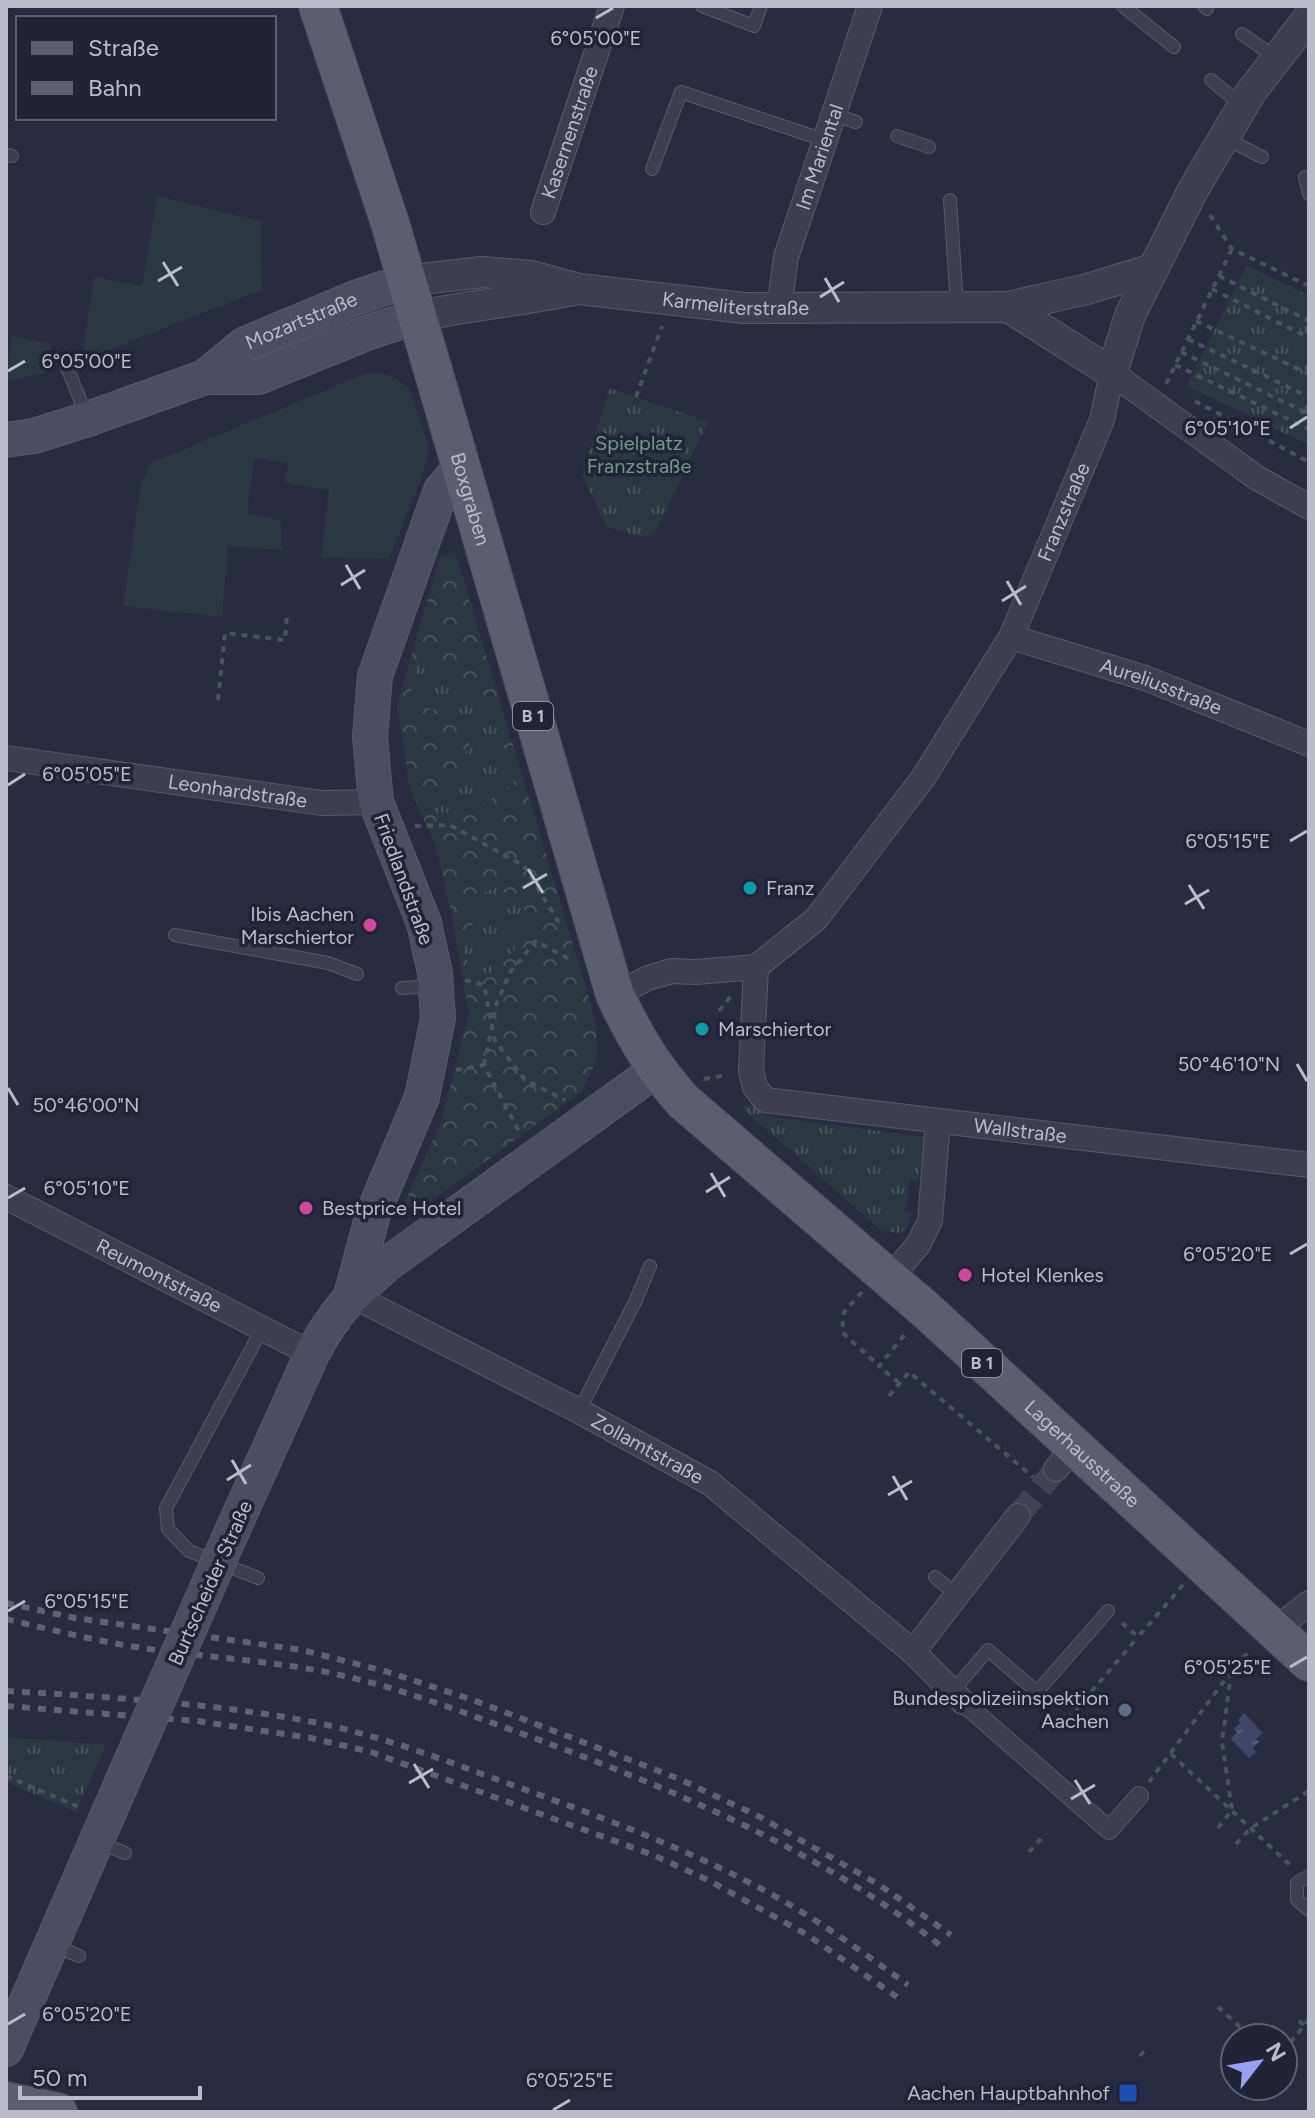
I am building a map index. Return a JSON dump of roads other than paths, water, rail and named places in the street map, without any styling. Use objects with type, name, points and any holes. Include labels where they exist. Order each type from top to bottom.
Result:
[{"type":"main road","name":"Boxgraben","points":[[318,6],[362,134],[615,995]]},
{"type":"main road","name":"Mozartstraße","points":[[205,377],[245,344],[355,298],[405,281]]},
{"type":"main road","name":"Mozartstraße","points":[[6,440],[34,436],[88,419],[205,377],[258,377],[369,332],[416,317]]},
{"type":"main road","name":"Friedlandstraße","points":[[351,1295],[374,1211],[422,1097],[438,1018],[435,979],[424,923],[381,815],[370,737],[375,676],[441,490],[460,468]]},
{"type":"main road","name":"Lagerhausstraße","points":[[615,995],[637,1041],[656,1070],[683,1101],[884,1275],[1058,1467],[1202,1563],[1275,1630]]},
{"type":"main road","name":"Burtscheider Straße","points":[[6,2049],[65,1950],[109,1838],[130,1764],[229,1538],[327,1326],[351,1295],[390,1262],[656,1070]]},
{"type":"main road","name":"B 1","points":[[1275,1630],[1309,1662]]},
{"type":"main road","points":[[6,2101],[58,2112]]},
{"type":"street","name":"Kasernenstraße","points":[[543,212],[612,6]]},
{"type":"street","name":"Im Mariental","points":[[779,309],[786,257],[870,6]]},
{"type":"street","name":"Franzstraße","points":[[756,967],[816,919],[923,778],[1011,637],[1102,420],[1112,373],[1130,315],[1223,137],[1276,58],[1309,17]]},
{"type":"street","name":"Karmeliterstraße","points":[[405,281],[482,272],[531,276],[579,289],[699,304],[779,309],[957,305],[1008,307],[1087,289],[1153,269]]},
{"type":"street","name":"Karmeliterstraße","points":[[416,317],[579,289]]},
{"type":"street","points":[[1008,307],[1112,373],[1257,478],[1309,507]]},
{"type":"street","name":"Aureliusstraße","points":[[1011,637],[1145,678],[1309,744]]},
{"type":"street","name":"Leonhardstraße","points":[[6,758],[322,803],[381,815]]},
{"type":"street","points":[[615,995],[648,978],[672,971],[756,967]]},
{"type":"street","name":"Wallstraße","points":[[756,967],[751,1071],[755,1087],[765,1100],[1309,1165]]},
{"type":"street","points":[[884,1275],[918,1245],[930,1221],[938,1121]]},
{"type":"street","name":"Reumontstraße","points":[[6,1197],[312,1354]]},
{"type":"street","name":"Zollamtstraße","points":[[351,1295],[579,1411],[710,1483],[913,1652],[958,1697],[1109,1830],[1139,1796]]},
{"type":"street","points":[[913,1652],[1018,1516]]},
{"type":"street","points":[[1275,1630],[1309,1603]]},
{"type":"lane","points":[[702,6],[754,26],[761,6]]},
{"type":"lane","points":[[1123,6],[1174,47]]},
{"type":"lane","points":[[1242,34],[1276,58]]},
{"type":"lane","points":[[1211,80],[1243,106]]},
{"type":"lane","points":[[652,169],[681,92],[824,140]]},
{"type":"lane","points":[[832,114],[856,122]]},
{"type":"lane","points":[[897,136],[929,147]]},
{"type":"lane","points":[[1223,137],[1262,157]]},
{"type":"lane","points":[[1309,180],[1305,177],[1309,194]]},
{"type":"lane","points":[[950,200],[957,305]]},
{"type":"lane","points":[[66,365],[88,419]]},
{"type":"lane","points":[[175,935],[328,963],[357,974]]},
{"type":"lane","points":[[402,988],[435,979]]},
{"type":"lane","points":[[579,1411],[650,1266]]},
{"type":"lane","points":[[258,1578],[189,1551],[168,1529],[166,1508],[262,1329]]},
{"type":"lane","points":[[935,1577],[958,1596]]},
{"type":"lane","points":[[958,1697],[988,1650],[1037,1692],[1108,1611]]},
{"type":"lane","points":[[1306,1876],[1297,1883],[1297,1900],[1309,1910]]},
{"type":"water","points":[[1244,1713],[1263,1733],[1256,1739],[1259,1742],[1253,1748],[1256,1752],[1249,1758],[1231,1739]]},
{"type":"tunnel","points":[[1018,1516],[1056,1469]]},
{"type":"railway","points":[[6,1603],[75,1618],[302,1650],[388,1672],[473,1700],[677,1778],[760,1817],[878,1884],[951,1935]]},
{"type":"railway","points":[[6,1619],[130,1646],[321,1671],[375,1684],[456,1710],[641,1780],[746,1826],[847,1881],[941,1946]]},
{"type":"railway","points":[[6,1691],[122,1698],[236,1710],[338,1727],[410,1748],[597,1816],[720,1868],[811,1918],[908,1985]]},
{"type":"railway","points":[[6,1706],[197,1721],[311,1738],[371,1752],[653,1855],[708,1880],[806,1934],[897,1997]]},
{"type":"place","name":"Franz","points":[[750,888]]},
{"type":"place","name":"Ibis Aachen Marschiertor","points":[[370,925]]},
{"type":"place","name":"Marschiertor","points":[[702,1029]]},
{"type":"place","name":"Bestprice Hotel","points":[[306,1208]]},
{"type":"place","name":"Hotel Klenkes","points":[[965,1275]]},
{"type":"place","name":"Bundespolizeiinspektion Aachen","points":[[1125,1710]]},
{"type":"place","name":"Aachen Hauptbahnhof","points":[[1128,2093]]},
{"type":"park label","name":"Spielplatz Franzstraße","points":[[639,454]]}]
